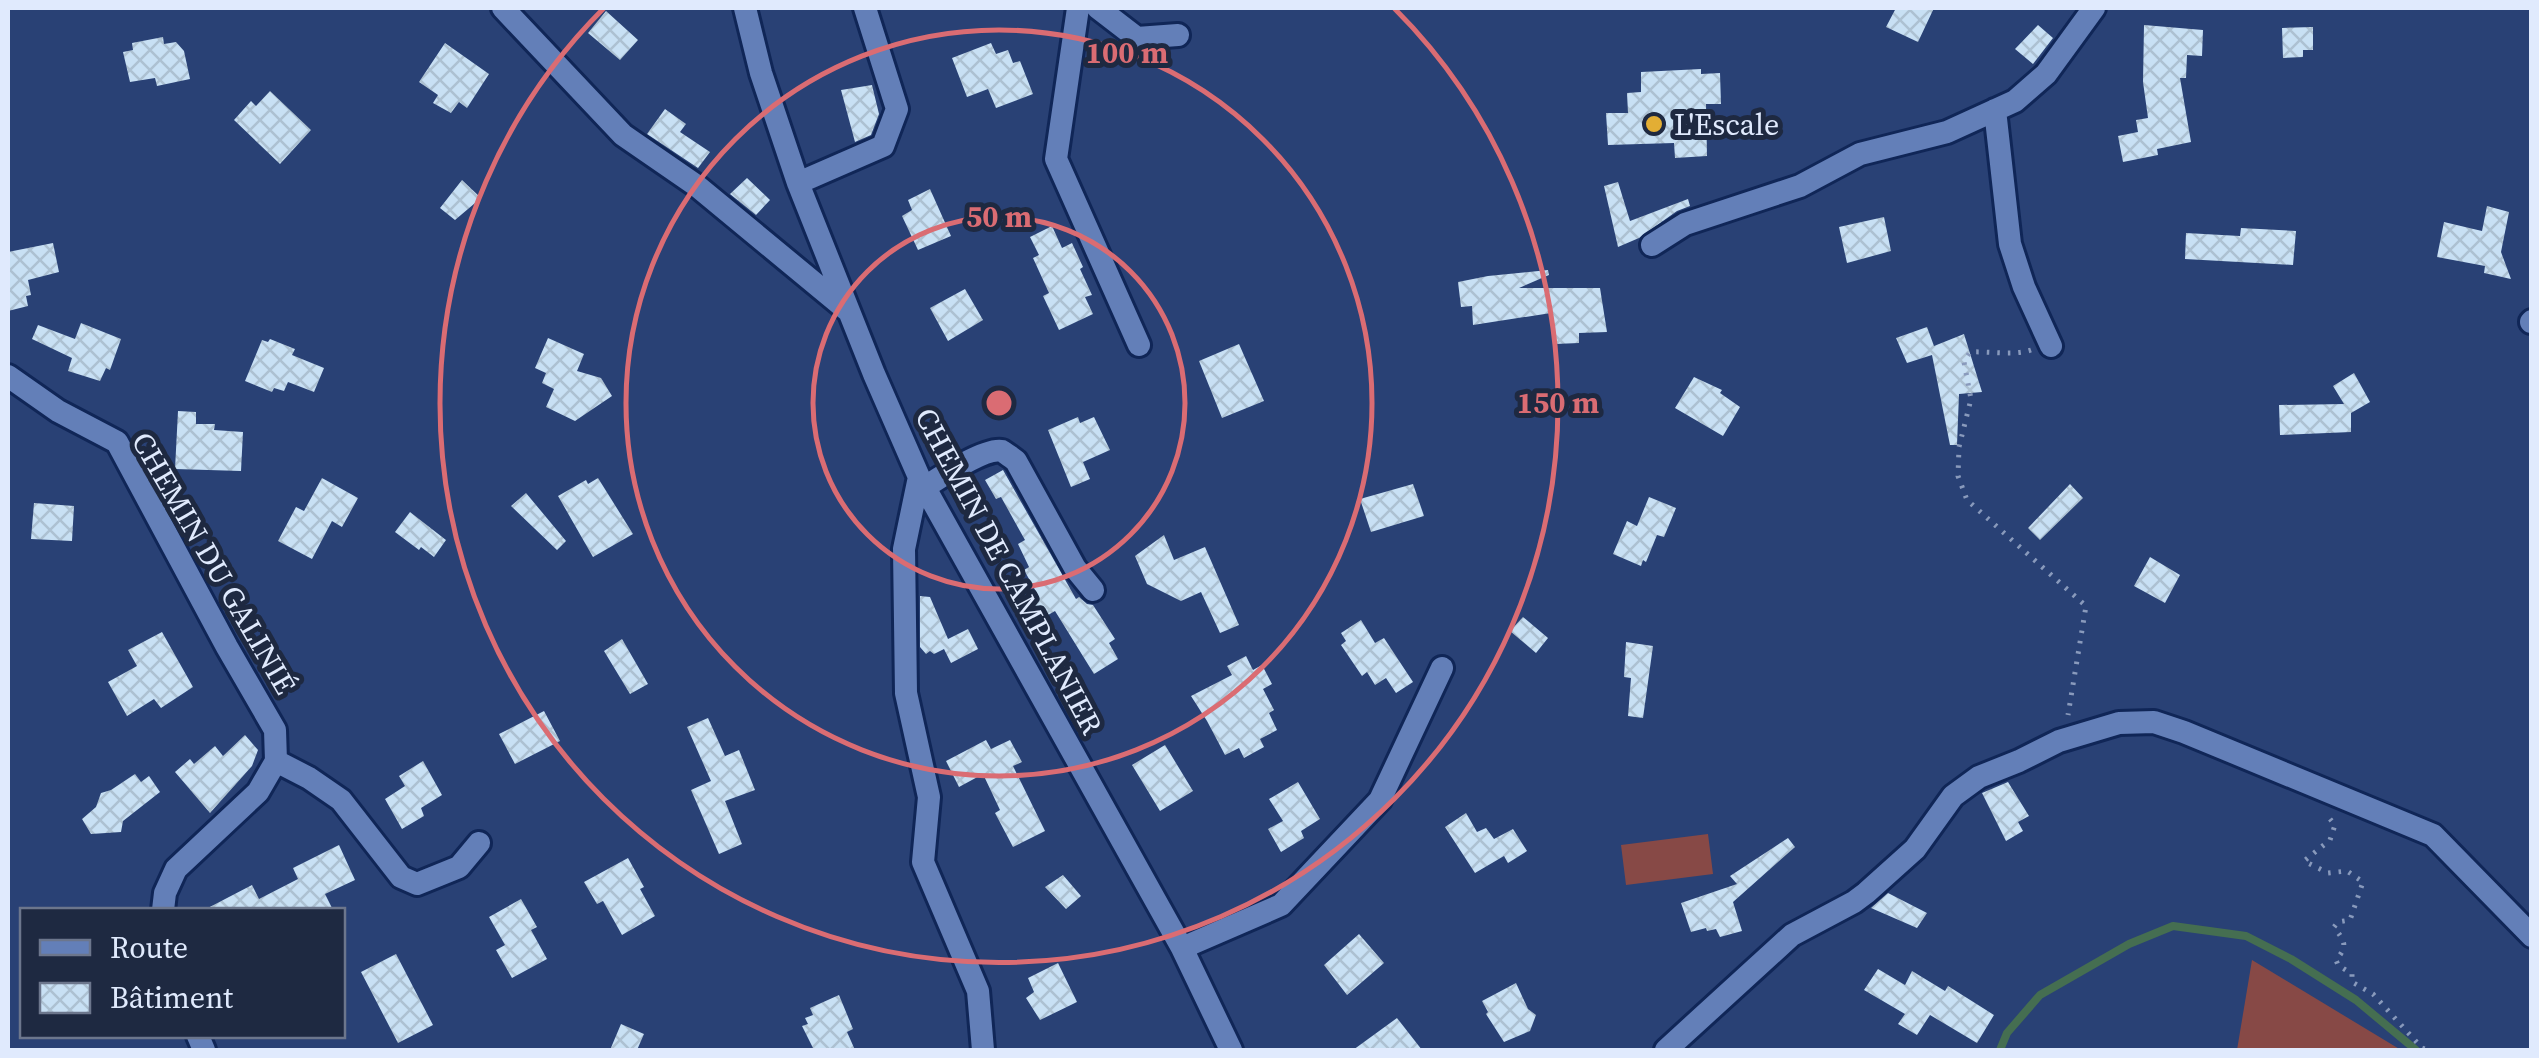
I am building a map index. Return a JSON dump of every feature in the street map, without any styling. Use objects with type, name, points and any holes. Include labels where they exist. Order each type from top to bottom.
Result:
[{"type":"street","name":"CHEMIN DE CAMPLANIER","points":[[502,8],[623,135],[697,186],[850,312],[922,482],[1182,948],[1231,1050]]},
{"type":"street","points":[[744,8],[798,183],[850,312]]},
{"type":"street","points":[[798,183],[883,146],[897,110],[865,8]]},
{"type":"street","points":[[1078,8],[1056,159],[1138,345]]},
{"type":"street","points":[[1098,8],[1137,38],[1178,35]]},
{"type":"street","points":[[1652,245],[1686,224],[1800,186],[1860,154],[1947,132],[2015,100],[2046,74],[2094,8]]},
{"type":"street","points":[[1995,110],[2010,244],[2050,346]]},
{"type":"street","name":"CHEMIN DU GALINIÉ","points":[[8,376],[58,411],[118,442],[274,730],[276,761]]},
{"type":"street","points":[[983,1050],[978,991],[923,862],[929,796],[906,693],[904,550],[922,482],[991,452],[1003,451],[1016,462],[1075,568],[1094,590]]},
{"type":"street","points":[[1182,948],[1281,905],[1368,813],[1380,800],[1442,668]]},
{"type":"street","points":[[1666,1050],[1792,936],[1854,902],[1897,866],[1953,796],[1979,777],[2059,741],[2120,723],[2154,722],[2433,835],[2532,936]]},
{"type":"street","points":[[163,908],[176,869],[258,792],[276,761],[341,800],[402,877],[417,884],[459,867],[479,843]]},
{"type":"path","points":[[2050,346],[2017,355],[1970,352],[1964,362],[1971,398],[1958,476],[1967,500],[2086,606],[2067,718],[2059,741]]},
{"type":"path","points":[[2329,791],[2322,810],[2335,825],[2330,840],[2304,861],[2328,873],[2347,871],[2363,882],[2350,920],[2334,926],[2345,942],[2344,951],[2336,960],[2352,974],[2352,982],[2370,991],[2428,1050]]},
{"type":"shaded area","points":[[1708,834],[1713,874],[1626,885],[1621,845]]},
{"type":"shaded area","points":[[2252,960],[2401,1050],[2237,1050]]},
{"type":"building","points":[[1896,8],[1934,8],[1918,42],[1886,27]]},
{"type":"building","points":[[606,11],[638,40],[620,60],[588,33]]},
{"type":"building","points":[[2038,25],[2053,38],[2033,64],[2015,49]]},
{"type":"building","points":[[2144,25],[2203,30],[2202,56],[2187,55],[2186,78],[2180,78],[2191,142],[2157,149],[2158,155],[2123,162],[2118,136],[2138,132],[2136,120],[2148,118],[2143,82]]},
{"type":"building","points":[[2313,27],[2313,50],[2303,50],[2303,57],[2283,58],[2282,28]]},
{"type":"building","points":[[163,37],[164,44],[176,42],[184,51],[190,79],[157,86],[155,78],[130,82],[123,52],[133,50],[132,43]]},
{"type":"building","points":[[445,43],[489,74],[467,108],[459,102],[451,113],[433,103],[438,95],[419,82]]},
{"type":"building","points":[[991,43],[996,54],[1008,50],[1013,63],[1020,61],[1033,94],[996,108],[988,89],[967,97],[952,58]]},
{"type":"building","name":"L'Escale","points":[[1701,69],[1701,74],[1720,73],[1721,104],[1706,104],[1707,156],[1675,158],[1674,143],[1608,145],[1606,113],[1628,113],[1627,93],[1641,92],[1641,72]]},
{"type":"building","points":[[872,85],[879,114],[871,135],[855,142],[841,90]]},
{"type":"building","points":[[270,91],[311,130],[280,164],[234,120],[251,101],[256,106]]},
{"type":"building","points":[[665,109],[686,124],[680,132],[710,152],[698,168],[647,134]]},
{"type":"building","points":[[747,178],[770,200],[756,215],[730,194]]},
{"type":"building","points":[[462,180],[481,198],[455,220],[440,208]]},
{"type":"building","points":[[1618,182],[1630,221],[1688,199],[1690,206],[1618,247],[1604,186]]},
{"type":"building","points":[[930,189],[951,236],[918,250],[902,216],[912,210],[908,200]]},
{"type":"building","points":[[2487,206],[2509,212],[2501,252],[2511,279],[2484,273],[2485,266],[2437,257],[2444,222],[2482,231]]},
{"type":"building","points":[[1884,217],[1891,251],[1847,263],[1839,227]]},
{"type":"building","points":[[1052,226],[1062,248],[1072,243],[1092,295],[1085,297],[1093,314],[1059,330],[1043,296],[1049,293],[1033,258],[1039,255],[1030,237]]},
{"type":"building","points":[[2241,228],[2296,231],[2293,265],[2185,259],[2186,233],[2240,236]]},
{"type":"building","points":[[53,243],[59,272],[28,280],[28,306],[8,311],[8,252]]},
{"type":"building","points":[[1548,270],[1549,275],[1519,288],[1600,288],[1607,332],[1579,333],[1579,343],[1555,344],[1551,313],[1473,325],[1472,306],[1461,307],[1458,282]]},
{"type":"building","points":[[965,289],[983,320],[948,341],[930,308]]},
{"type":"building","points":[[81,323],[121,339],[110,370],[106,368],[100,381],[68,371],[72,358],[32,339],[38,325],[75,339]]},
{"type":"building","points":[[1927,327],[1934,346],[1964,334],[1982,392],[1959,394],[1957,445],[1950,445],[1932,355],[1907,363],[1896,338]]},
{"type":"building","points":[[548,338],[584,354],[577,371],[601,378],[612,396],[575,421],[546,407],[554,389],[542,383],[546,373],[535,368]]},
{"type":"building","points":[[270,339],[295,349],[292,355],[324,368],[314,392],[288,382],[284,391],[274,388],[272,392],[245,381],[262,340]]},
{"type":"building","points":[[1239,344],[1264,401],[1222,418],[1199,361]]},
{"type":"building","points":[[2354,373],[2370,402],[2351,413],[2351,432],[2280,435],[2279,405],[2344,404],[2333,386]]},
{"type":"building","points":[[1694,377],[1722,390],[1720,393],[1740,407],[1723,436],[1675,408]]},
{"type":"building","points":[[178,411],[196,412],[196,424],[215,424],[214,430],[243,432],[241,471],[175,469]]},
{"type":"building","points":[[1078,417],[1080,423],[1094,417],[1110,450],[1083,462],[1090,479],[1071,487],[1048,430]]},
{"type":"building","points":[[1003,470],[1076,599],[1093,605],[1115,639],[1109,643],[1118,659],[1094,674],[1055,611],[1029,626],[1016,609],[1039,597],[1024,570],[1029,567],[1018,544],[1025,540],[1001,497],[996,499],[985,480]]},
{"type":"building","points":[[322,478],[358,498],[342,527],[332,521],[312,559],[278,541],[296,507],[304,511]]},
{"type":"building","points":[[598,478],[633,534],[593,557],[558,496],[586,480],[588,484]]},
{"type":"building","points":[[1413,484],[1424,516],[1371,532],[1360,499]]},
{"type":"building","points":[[2070,484],[2083,498],[2040,540],[2028,528]]},
{"type":"building","points":[[526,493],[566,541],[557,550],[511,506]]},
{"type":"building","points":[[1649,497],[1676,508],[1664,537],[1657,535],[1641,566],[1613,554],[1627,521],[1637,526]]},
{"type":"building","points":[[34,503],[74,506],[72,541],[31,539]]},
{"type":"building","points":[[410,512],[446,540],[434,557],[395,532]]},
{"type":"building","points":[[1164,535],[1174,560],[1205,547],[1239,625],[1220,633],[1201,592],[1181,601],[1147,584],[1135,556]]},
{"type":"building","points":[[2150,557],[2180,575],[2165,603],[2134,586]]},
{"type":"building","points":[[920,596],[930,597],[948,639],[968,629],[978,649],[951,663],[944,649],[926,654],[920,647]]},
{"type":"building","points":[[1523,617],[1548,638],[1536,653],[1510,631]]},
{"type":"building","points":[[1361,620],[1375,643],[1384,638],[1413,682],[1396,693],[1386,678],[1375,685],[1367,672],[1362,676],[1341,645],[1346,641],[1341,633]]},
{"type":"building","points":[[162,632],[193,687],[161,708],[154,699],[127,716],[108,682],[137,666],[128,650]]},
{"type":"building","points":[[622,639],[648,684],[630,694],[604,651]]},
{"type":"building","points":[[1626,642],[1653,646],[1643,718],[1628,716],[1631,678],[1624,677]]},
{"type":"building","points":[[1246,656],[1253,670],[1262,665],[1272,684],[1263,689],[1274,710],[1269,713],[1277,730],[1260,739],[1264,747],[1244,758],[1239,748],[1225,755],[1191,696],[1232,675],[1227,666]]},
{"type":"building","points":[[544,711],[560,741],[515,764],[499,734]]},
{"type":"building","points":[[708,718],[725,756],[739,750],[755,790],[725,801],[742,844],[719,854],[691,790],[711,781],[687,727]]},
{"type":"building","points":[[245,735],[258,750],[252,766],[210,813],[175,772],[190,759],[194,764],[215,746],[223,756]]},
{"type":"building","points":[[986,740],[991,749],[1010,740],[1022,762],[1013,766],[1045,831],[1013,847],[995,813],[1000,810],[983,774],[959,787],[946,761]]},
{"type":"building","points":[[1165,745],[1193,791],[1160,811],[1132,765]]},
{"type":"building","points":[[423,761],[442,795],[421,808],[424,816],[402,829],[385,799],[405,786],[399,776]]},
{"type":"building","points":[[135,774],[141,782],[149,776],[160,792],[123,821],[121,832],[91,834],[82,819],[96,807],[101,793]]},
{"type":"building","points":[[1298,782],[1320,819],[1301,831],[1304,838],[1281,852],[1268,829],[1283,821],[1269,799]]},
{"type":"building","points":[[2008,782],[2029,816],[2018,822],[2023,831],[2006,841],[1982,793]]},
{"type":"building","points":[[1466,813],[1477,832],[1486,828],[1494,839],[1513,829],[1527,851],[1508,863],[1504,856],[1475,873],[1445,827]]},
{"type":"building","points":[[1788,838],[1795,847],[1733,902],[1742,931],[1720,937],[1716,929],[1691,932],[1681,903],[1737,884],[1730,876]]},
{"type":"building","points":[[339,845],[355,880],[325,894],[332,908],[208,908],[252,885],[259,899],[298,879],[293,868]]},
{"type":"building","points":[[628,858],[655,916],[622,935],[603,901],[597,904],[584,882]]},
{"type":"building","points":[[1063,875],[1081,896],[1066,909],[1045,887]]},
{"type":"building","points":[[1888,893],[1927,913],[1917,928],[1871,908]]},
{"type":"building","points":[[521,899],[537,927],[531,930],[547,959],[512,978],[496,950],[505,945],[489,917]]},
{"type":"building","points":[[1359,934],[1384,963],[1347,995],[1324,965]]},
{"type":"building","points":[[396,954],[433,1025],[398,1043],[361,972]]},
{"type":"building","points":[[1058,963],[1077,1002],[1040,1020],[1026,998],[1034,992],[1028,978]]},
{"type":"building","points":[[1878,969],[1905,985],[1912,971],[1945,991],[1948,986],[1994,1015],[1977,1043],[1930,1015],[1917,1035],[1898,1024],[1905,1014],[1864,990]]},
{"type":"building","points":[[1516,983],[1528,1009],[1536,1015],[1530,1031],[1504,1042],[1482,1001]]},
{"type":"building","points":[[839,995],[853,1029],[847,1032],[855,1050],[814,1050],[802,1026],[808,1024],[805,1018],[813,1015],[810,1008]]},
{"type":"building","points":[[1397,1018],[1422,1050],[1353,1050]]},
{"type":"building","points":[[621,1024],[644,1034],[637,1050],[610,1050]]},
{"type":"waterway","points":[[2000,1050],[2007,1033],[2040,995],[2129,944],[2173,926],[2246,936],[2356,1000],[2416,1050]]},
{"type":"place","name":"L'Escale","points":[[1654,124]]}]
